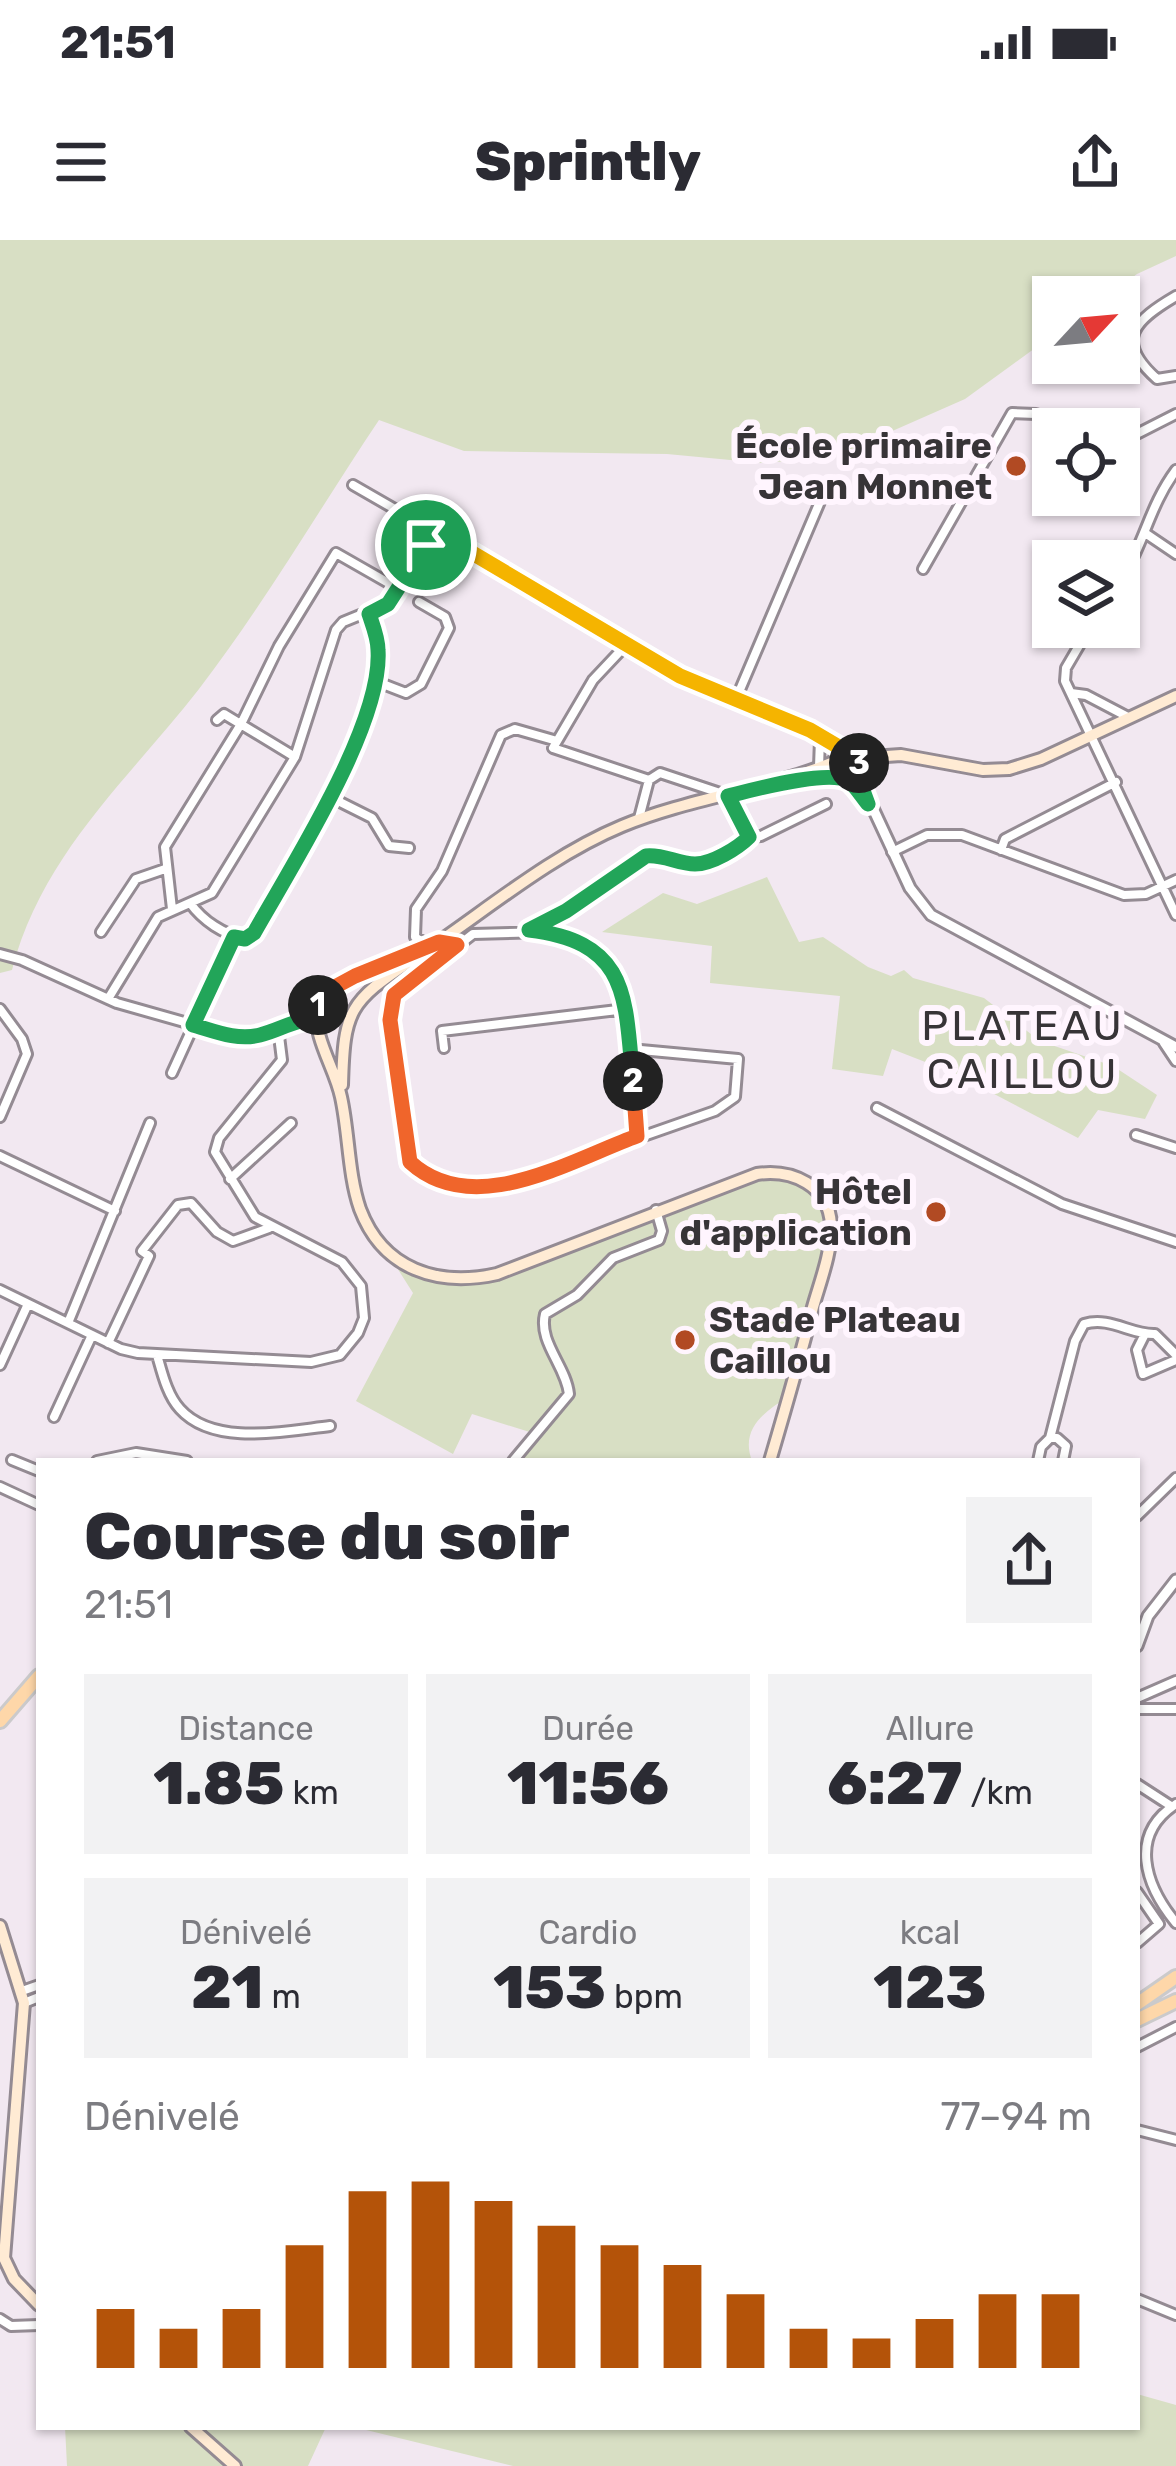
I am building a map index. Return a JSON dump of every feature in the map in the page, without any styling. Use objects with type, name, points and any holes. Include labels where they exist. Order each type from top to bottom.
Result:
[{"type":"main road","points":[[356,1004],[470,920],[582,847],[639,819],[901,755],[982,770],[1009,769],[1176,696]]},
{"type":"main road","points":[[786,782],[818,769],[847,767]]},
{"type":"main road","points":[[435,944],[355,976],[325,995],[317,1008],[317,1023],[342,1101],[360,1208],[388,1252],[416,1271],[452,1280],[497,1274],[656,1210],[774,1171],[806,1180],[820,1194],[831,1226],[771,1458]]},
{"type":"main road","points":[[342,1101],[344,1031],[361,991],[355,976]]},
{"type":"main road","points":[[317,1023],[327,1033],[344,1031]]},
{"type":"main road","points":[[0,1716],[35,1683]]},
{"type":"main road","points":[[0,1926],[23,1997],[4,2179],[2,2262],[36,2303]]},
{"type":"main road","points":[[1140,2002],[1176,1977]]},
{"type":"main road","points":[[1140,2023],[1176,2006]]},
{"type":"main road","points":[[194,2430],[235,2466]]},
{"type":"street","points":[[1176,296],[1142,316],[1132,339],[1134,354],[1157,379],[1176,376]]},
{"type":"street","points":[[922,569],[1012,413],[1032,414]]},
{"type":"street","points":[[1140,432],[1176,414]]},
{"type":"street","points":[[1140,549],[1151,506],[1176,470]]},
{"type":"street","points":[[353,485],[419,523]]},
{"type":"street","points":[[736,699],[823,496]]},
{"type":"street","points":[[439,516],[448,526],[447,538],[438,546],[426,545],[417,531],[419,523],[425,517],[439,516]]},
{"type":"street","points":[[1145,533],[1176,554]]},
{"type":"street","points":[[447,538],[680,676],[819,738],[847,767],[910,888],[931,914],[1170,1045],[1176,1061]]},
{"type":"street","points":[[1163,542],[1176,542]]},
{"type":"street","points":[[109,999],[158,917],[212,893],[295,758],[336,630],[343,622],[388,604],[426,545]]},
{"type":"street","points":[[172,909],[165,847],[241,724],[279,646],[336,553],[398,589]]},
{"type":"street","points":[[375,681],[406,693],[421,684],[449,628],[445,616],[419,602]]},
{"type":"street","points":[[190,903],[200,916],[234,937],[245,939],[254,933],[356,742],[375,681],[378,647],[369,614]]},
{"type":"street","points":[[625,645],[593,680],[553,748],[649,780]]},
{"type":"street","points":[[1078,648],[1066,668],[1071,693],[1176,915]]},
{"type":"street","points":[[1071,693],[1086,694],[1129,718]]},
{"type":"street","points":[[217,720],[224,714],[295,758]]},
{"type":"street","points":[[457,945],[415,937],[416,909],[442,871],[501,735],[514,729],[557,741]]},
{"type":"street","points":[[818,769],[819,738]]},
{"type":"street","points":[[639,819],[649,780],[660,773],[673,775],[728,796],[749,837]]},
{"type":"street","points":[[1001,850],[1005,839],[1116,782]]},
{"type":"street","points":[[330,796],[372,818],[389,846],[409,848]]},
{"type":"street","points":[[529,930],[566,911],[646,856],[704,863],[749,837],[761,836],[826,804]]},
{"type":"street","points":[[892,852],[942,832],[1124,895],[1146,894],[1176,880]]},
{"type":"street","points":[[101,932],[136,879],[165,869]]},
{"type":"street","points":[[470,920],[473,934]]},
{"type":"street","points":[[630,1048],[738,1059],[735,1097],[727,1105],[489,1189],[456,1187],[433,1180],[410,1162],[391,1005],[406,983],[473,934],[529,930],[596,952],[620,982],[637,1136]]},
{"type":"street","points":[[172,1073],[234,937]]},
{"type":"street","points":[[0,954],[109,999],[248,1037],[317,1023]]},
{"type":"street","points":[[445,1048],[442,1031],[626,1009]]},
{"type":"street","points":[[0,1010],[27,1054],[0,1117]]},
{"type":"street","points":[[0,1289],[108,1343],[157,1355],[311,1362],[340,1355],[364,1318],[362,1286],[354,1272],[255,1217],[217,1158],[215,1144],[282,1060],[278,1028]]},
{"type":"street","points":[[877,1108],[1062,1204],[1176,1242]]},
{"type":"street","points":[[230,1179],[291,1123]]},
{"type":"street","points":[[68,1324],[150,1124]]},
{"type":"street","points":[[1136,1135],[1176,1148]]},
{"type":"street","points":[[0,1156],[115,1211]]},
{"type":"street","points":[[108,1343],[149,1256],[142,1251],[178,1205],[191,1203],[217,1232],[233,1241],[271,1228]]},
{"type":"street","points":[[516,1458],[569,1394],[568,1382],[545,1336],[545,1314],[577,1295],[613,1258],[659,1240],[662,1231],[656,1210]]},
{"type":"street","points":[[0,1365],[28,1304]]},
{"type":"street","points":[[1039,1458],[1050,1438],[1075,1340],[1084,1324],[1102,1320],[1155,1334],[1176,1357],[1143,1374],[1137,1350],[1144,1334]]},
{"type":"street","points":[[54,1417],[92,1336]]},
{"type":"street","points":[[157,1355],[173,1399],[200,1423],[264,1434],[330,1426]]},
{"type":"street","points":[[1050,1438],[1066,1446],[1064,1458]]},
{"type":"street","points":[[112,1458],[136,1453],[168,1458]]},
{"type":"street","points":[[12,1460],[36,1470]]},
{"type":"street","points":[[1140,1513],[1176,1478]]},
{"type":"street","points":[[0,1487],[36,1500]]},
{"type":"street","points":[[1140,1638],[1148,1616],[1176,1580]]},
{"type":"street","points":[[1140,1697],[1176,1681]]},
{"type":"street","points":[[1140,1709],[1176,1709]]},
{"type":"street","points":[[1140,1786],[1174,1805],[1151,1826],[1144,1847],[1154,1891],[1176,1923]]},
{"type":"street","points":[[1140,1896],[1159,1924],[1140,1940]]},
{"type":"street","points":[[23,1997],[36,1987]]},
{"type":"street","points":[[23,1997],[36,1997]]},
{"type":"street","points":[[1140,2045],[1176,2027]]},
{"type":"street","points":[[1140,2131],[1176,2140]]},
{"type":"street","points":[[1140,2300],[1176,2315]]},
{"type":"street","points":[[0,2319],[11,2326],[36,2325]]},
{"type":"green space","points":[[0,240],[1176,240],[1176,256],[1134,276],[1032,276],[1032,350],[965,399],[831,458],[762,463],[667,454],[464,451],[379,420],[223,657],[66,854],[26,928],[12,970],[0,973]]},
{"type":"green space","points":[[767,877],[799,942],[823,937],[868,967],[891,976],[904,970],[913,978],[984,998],[1040,1041],[1113,1066],[1157,1095],[1145,1119],[1098,1110],[1078,1138],[956,1074],[892,1049],[883,1076],[832,1069],[840,996],[710,983],[712,946],[602,932],[663,893],[697,904]]},
{"type":"green space","points":[[774,1171],[820,1194],[831,1226],[788,1397],[756,1423],[749,1440],[751,1458],[516,1458],[536,1434],[472,1414],[453,1454],[356,1401],[413,1293],[387,1252],[401,1264],[471,1279]]},
{"type":"green space","points":[[1140,2395],[1176,2405],[1176,2466],[513,2466],[366,2430],[1140,2430]]},
{"type":"green space","points":[[65,2430],[325,2430],[308,2466],[67,2466]]},
{"type":"place","name":"École primaire Jean Monnet","points":[[1016,466]]},
{"type":"place","name":"Hôtel d'application","points":[[936,1212]]},
{"type":"place","name":"Stade Plateau Caillou","points":[[685,1340]]},
{"type":"district","name":"PLATEAU CAILLOU","points":[[1023,1049]]},
{"type":"route","points":[[447,538],[680,676],[810,730],[854,756],[868,804],[848,780],[839,778],[786,782],[728,796],[749,837],[741,845],[704,863],[646,856],[566,911],[529,930],[596,952],[620,982],[637,1136],[489,1189],[433,1180],[410,1162],[405,1148],[391,1005],[406,983],[457,945],[439,942],[355,976],[325,995],[316,1019],[248,1037],[193,1025],[234,937],[250,938],[254,933],[330,796],[356,742],[375,681],[378,647],[369,614],[388,604],[426,545],[438,546],[447,538]]}]
